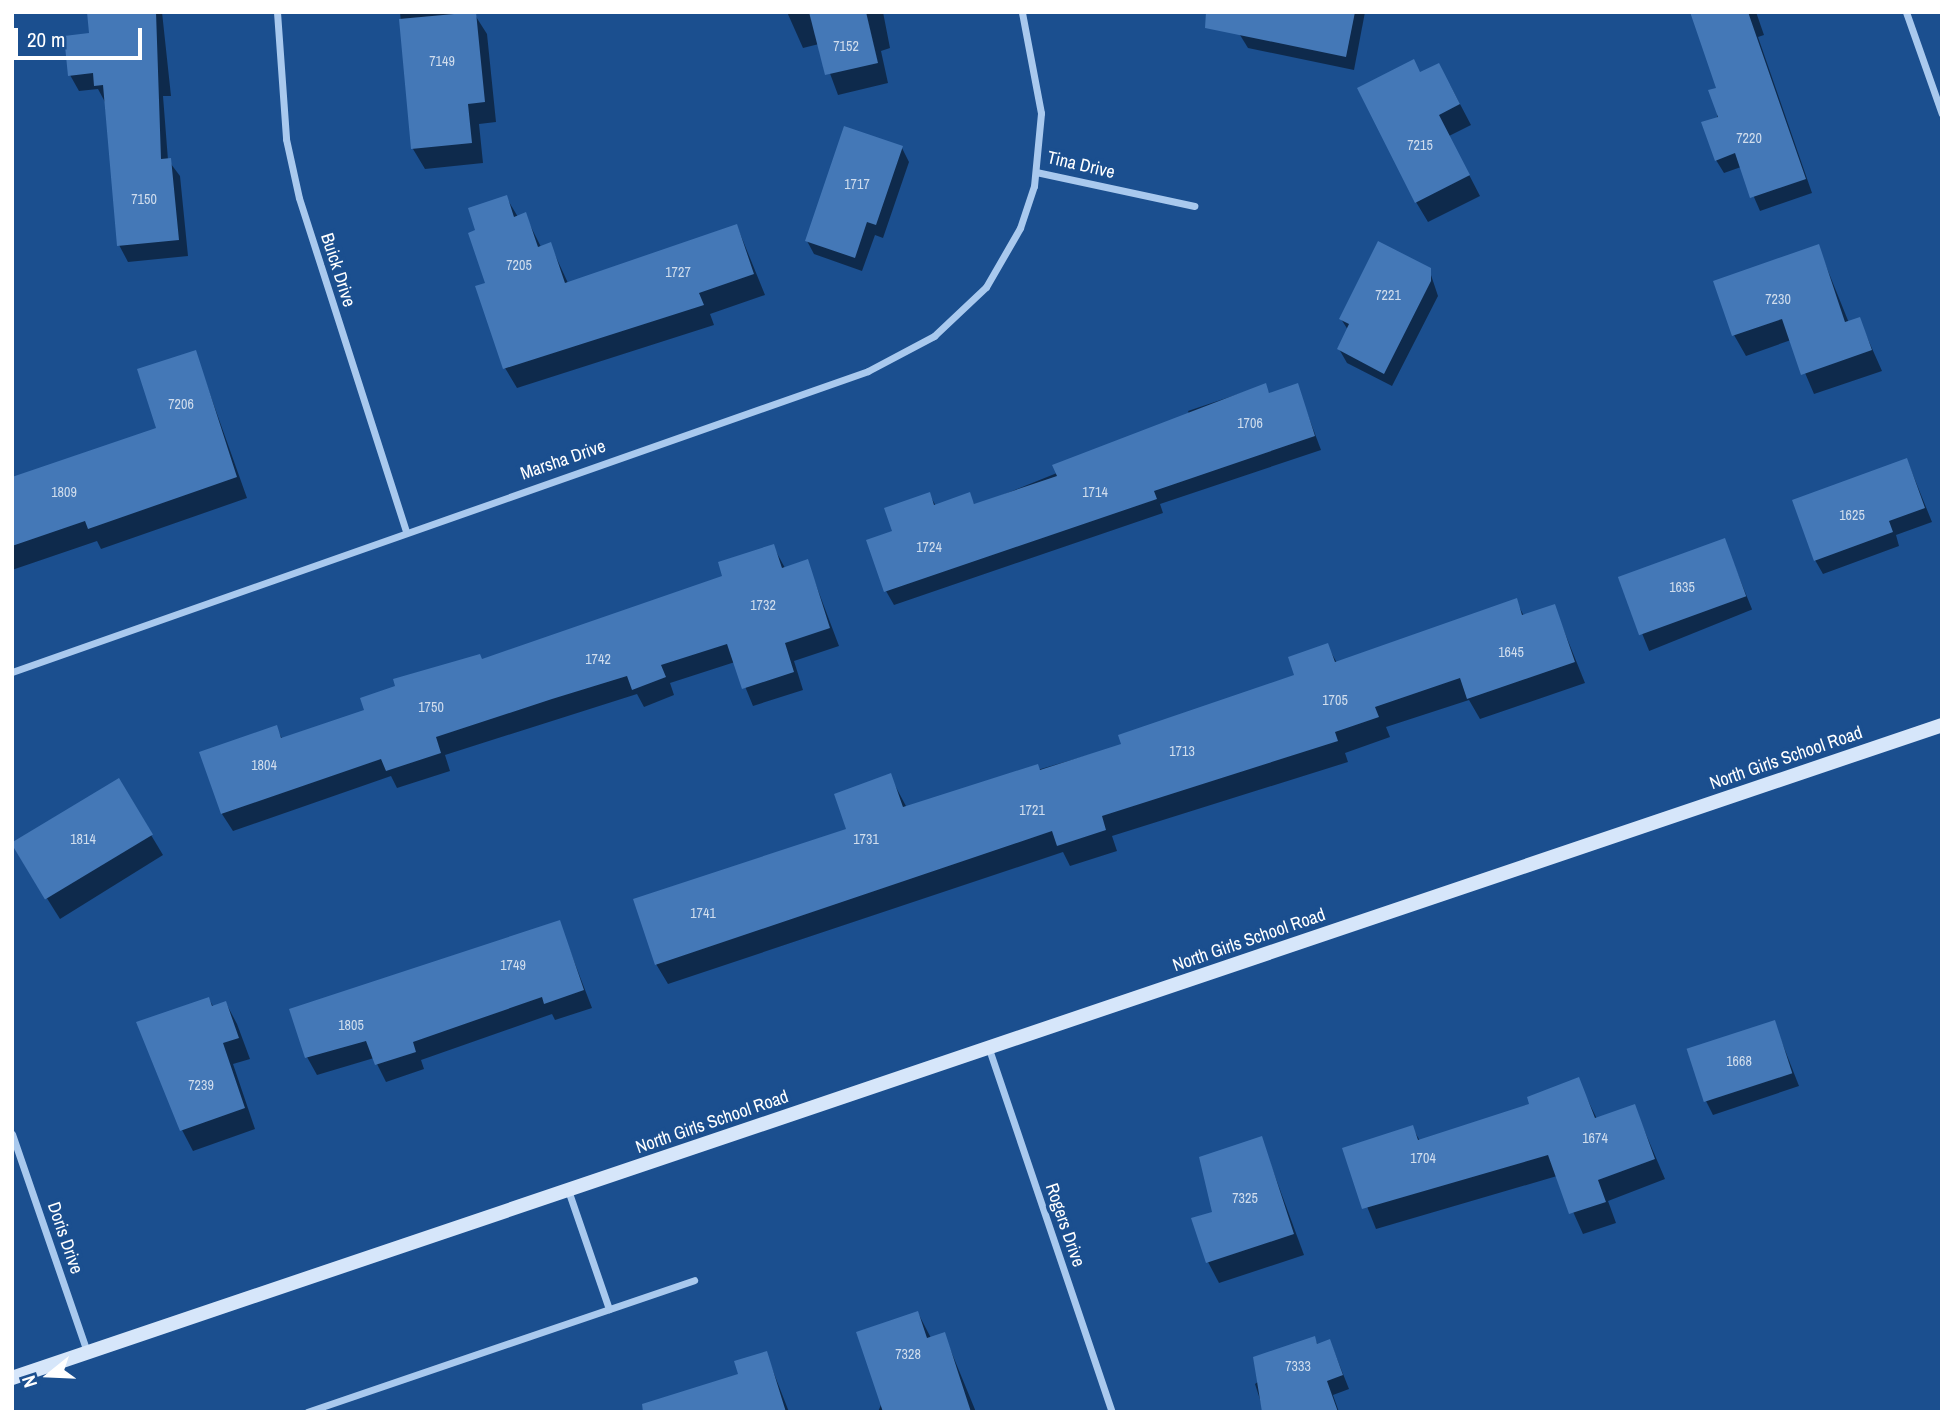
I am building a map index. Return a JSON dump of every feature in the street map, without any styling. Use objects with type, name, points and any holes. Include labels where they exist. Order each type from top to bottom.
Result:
[{"type":"main road","name":"North Girls School Road","points":[[12,1378],[1942,725]]},
{"type":"street","name":"Buick Drive","points":[[277,12],[286,139],[299,198],[406,530]]},
{"type":"street","name":"Tina Drive","points":[[1022,12],[1041,113],[1036,172],[1194,206]]},
{"type":"street","points":[[1906,12],[1942,114]]},
{"type":"street","name":"Marsha Drive","points":[[12,672],[406,530],[901,357],[945,328],[986,287],[1020,228],[1036,172]]},
{"type":"street","name":"Rogers Drive","points":[[989,1049],[1112,1412]]},
{"type":"street","name":"Doris Drive","points":[[12,1134],[88,1353]]},
{"type":"street","points":[[568,1191],[609,1309]]},
{"type":"street","points":[[307,1412],[694,1280]]},
{"type":"building","points":[[87,12],[156,12],[161,159],[171,158],[179,240],[117,246],[103,85],[94,86],[93,73],[68,76],[64,36],[89,33]]},
{"type":"building","points":[[476,12],[485,102],[468,104],[472,143],[411,149],[399,19]]},
{"type":"building","points":[[809,12],[866,12],[878,63],[825,75]]},
{"type":"building","points":[[1206,12],[1355,12],[1346,57],[1205,28]]},
{"type":"building","points":[[1690,12],[1748,12],[1806,179],[1750,198],[1735,153],[1715,161],[1701,122],[1718,117],[1708,90],[1716,88]]},
{"type":"building","points":[[1414,59],[1420,72],[1439,63],[1460,104],[1439,115],[1470,175],[1415,203],[1357,88]]},
{"type":"building","points":[[844,126],[903,146],[876,225],[867,222],[855,258],[805,241]]},
{"type":"building","points":[[507,195],[514,217],[526,212],[538,247],[551,242],[565,283],[737,224],[754,274],[699,293],[704,305],[503,369],[475,286],[485,283],[468,233],[475,230],[468,208]]},
{"type":"building","points":[[1378,241],[1431,268],[1431,281],[1384,374],[1337,349],[1349,324],[1339,319]]},
{"type":"building","points":[[1819,244],[1845,322],[1860,317],[1872,350],[1801,375],[1782,319],[1732,336],[1713,281]]},
{"type":"building","points":[[196,350],[237,477],[88,529],[85,521],[12,546],[12,477],[156,428],[137,369]]},
{"type":"building","points":[[1266,383],[1269,393],[1298,383],[1315,436],[1154,491],[1157,499],[884,592],[866,540],[892,531],[884,508],[930,492],[934,505],[970,492],[974,504],[1057,476],[1052,465]]},
{"type":"building","points":[[1907,458],[1925,508],[1889,521],[1893,532],[1814,561],[1792,500]]},
{"type":"building","points":[[1725,538],[1746,596],[1639,635],[1618,577]]},
{"type":"building","points":[[774,544],[782,568],[808,559],[830,628],[785,643],[794,672],[742,689],[727,644],[661,665],[666,677],[632,690],[627,676],[436,737],[441,753],[386,771],[381,759],[221,814],[199,752],[277,725],[281,738],[364,710],[360,698],[395,686],[393,679],[480,654],[482,659],[722,576],[718,562]]},
{"type":"building","points":[[1517,598],[1522,615],[1555,604],[1575,662],[1467,699],[1460,678],[1375,707],[1379,717],[1335,732],[1338,741],[1102,816],[1106,830],[1057,846],[1052,831],[655,965],[633,899],[846,829],[834,794],[891,773],[903,807],[1038,764],[1040,770],[1121,744],[1118,735],[1294,675],[1288,657],[1328,643],[1335,662]]},
{"type":"building","points":[[119,778],[153,835],[45,899],[12,842]]},
{"type":"building","points":[[560,920],[584,990],[544,1004],[542,997],[413,1042],[416,1052],[375,1065],[366,1041],[305,1058],[289,1009]]},
{"type":"building","points":[[209,997],[212,1006],[226,1001],[239,1038],[223,1043],[245,1108],[180,1131],[136,1022]]},
{"type":"building","points":[[1775,1020],[1792,1073],[1704,1102],[1687,1049]]},
{"type":"building","points":[[1579,1077],[1595,1118],[1635,1104],[1655,1159],[1598,1180],[1606,1202],[1569,1214],[1548,1155],[1362,1209],[1342,1148],[1413,1125],[1418,1140],[1529,1104],[1527,1097]]},
{"type":"building","points":[[1262,1136],[1294,1234],[1206,1263],[1191,1218],[1212,1212],[1199,1157]]},
{"type":"building","points":[[918,1311],[927,1338],[945,1332],[971,1412],[883,1412],[856,1332]]},
{"type":"building","points":[[1315,1336],[1317,1344],[1330,1339],[1343,1375],[1327,1381],[1338,1412],[1262,1412],[1253,1357]]},
{"type":"building","points":[[767,1351],[786,1412],[643,1412],[642,1404],[738,1374],[734,1361]]}]
